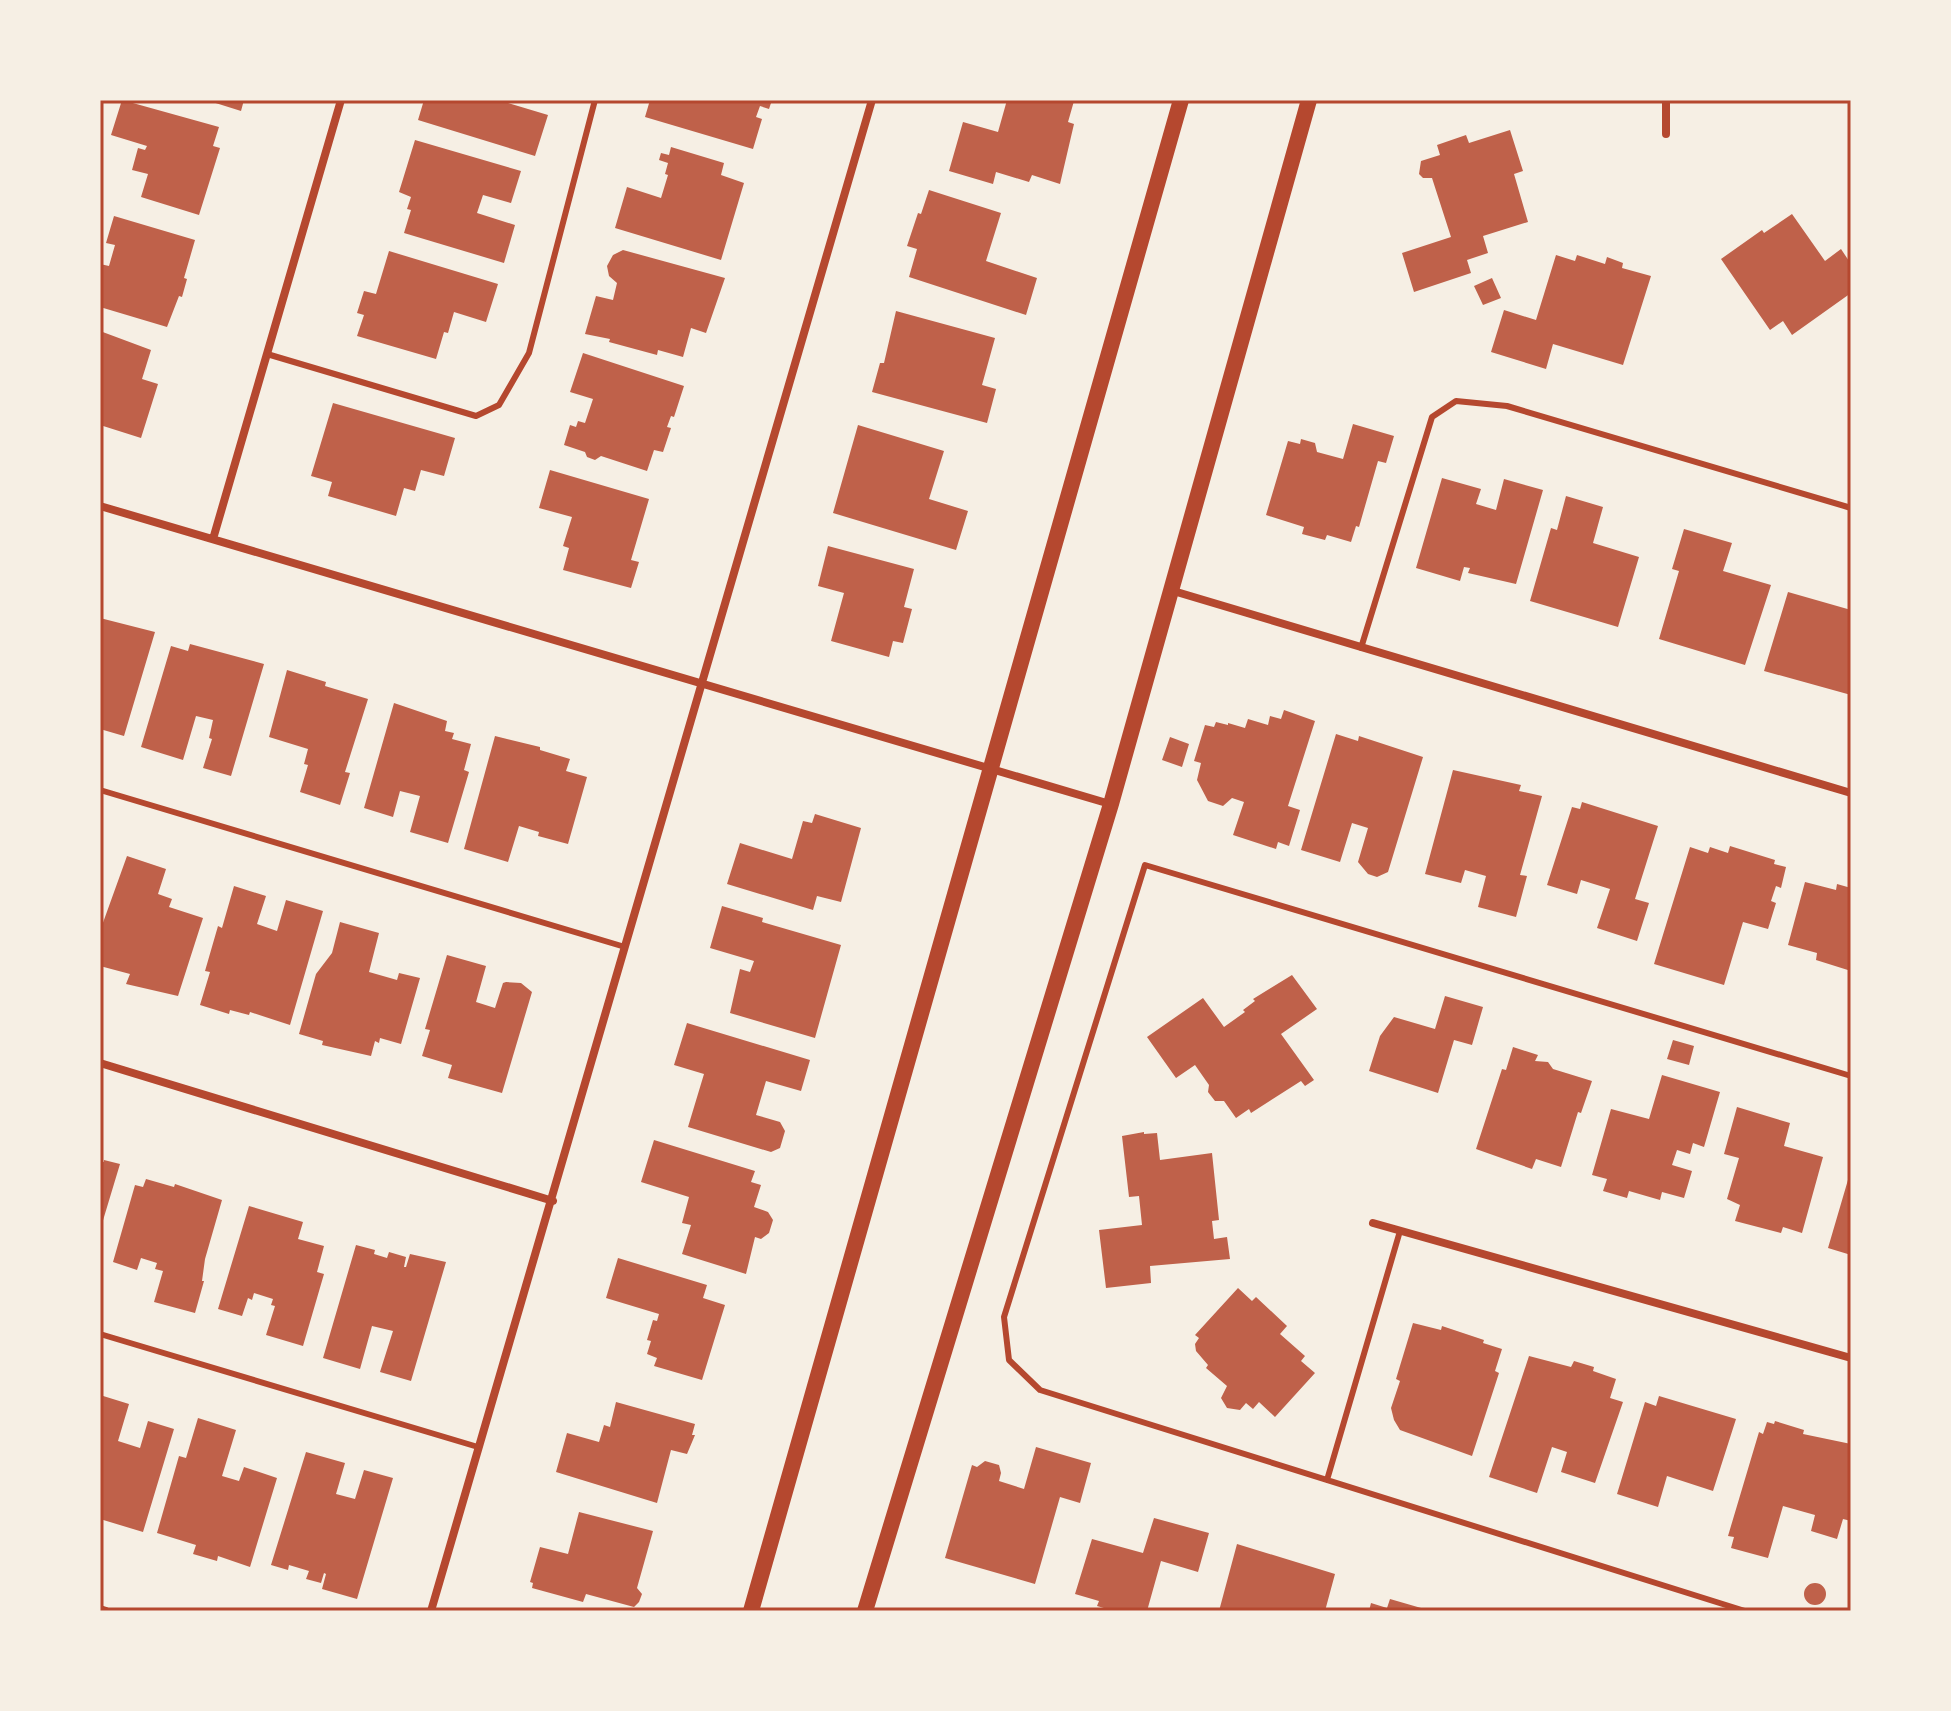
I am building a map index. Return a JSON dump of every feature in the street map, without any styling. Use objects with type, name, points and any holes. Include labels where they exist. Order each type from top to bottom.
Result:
[{"type":"main road","points":[[751,1611],[1181,100]]},
{"type":"main road","points":[[865,1611],[1111,804],[1309,100]]},
{"type":"street","points":[[213,539],[341,100]]},
{"type":"street","points":[[431,1611],[872,100]]},
{"type":"street","points":[[1666,100],[1666,134]]},
{"type":"street","points":[[100,506],[1111,804]]},
{"type":"street","points":[[1170,590],[1851,793]]},
{"type":"street","points":[[100,1063],[553,1201]]},
{"type":"street","points":[[1373,1223],[1851,1358]]},
{"type":"street","points":[[100,1609],[106,1611]]},
{"type":"lane","points":[[267,354],[476,416],[499,405],[529,353],[595,100]]},
{"type":"lane","points":[[1361,648],[1432,417],[1456,401],[1507,406],[1851,508]]},
{"type":"lane","points":[[100,790],[625,947]]},
{"type":"lane","points":[[1745,1611],[1040,1390],[1009,1360],[1004,1317],[1145,865],[1851,1076]]},
{"type":"lane","points":[[1327,1480],[1400,1231]]},
{"type":"lane","points":[[100,1334],[478,1447]]},
{"type":"building","points":[[122,100],[219,127],[213,146],[220,148],[199,215],[141,197],[148,174],[132,170],[138,148],[145,150],[147,146],[111,135]]},
{"type":"building","points":[[206,100],[244,100],[241,111]]},
{"type":"building","points":[[424,100],[509,100],[508,103],[548,115],[535,156],[418,120]]},
{"type":"building","points":[[650,100],[772,100],[769,109],[760,106],[756,117],[762,119],[753,149],[645,117]]},
{"type":"building","points":[[1007,100],[1074,101],[1068,122],[1074,124],[1060,184],[1032,175],[1029,182],[996,172],[993,184],[949,171],[963,122],[998,132]]},
{"type":"building","points":[[1510,130],[1523,171],[1514,174],[1528,222],[1483,236],[1488,253],[1467,260],[1471,273],[1414,292],[1402,253],[1451,237],[1432,178],[1423,178],[1419,174],[1421,161],[1440,155],[1437,145],[1466,135],[1469,143]]},
{"type":"building","points":[[415,140],[521,171],[511,203],[483,195],[477,213],[515,225],[504,263],[404,233],[411,210],[407,209],[411,197],[399,192]]},
{"type":"building","points":[[671,147],[724,163],[721,175],[744,183],[721,260],[615,228],[627,187],[661,198],[668,163],[659,160],[661,153],[669,155]]},
{"type":"building","points":[[929,190],[1001,213],[986,261],[1037,278],[1026,315],[909,277],[917,249],[907,246]]},
{"type":"building","points":[[1792,214],[1825,261],[1841,249],[1851,264],[1851,293],[1792,335],[1783,321],[1770,330],[1721,259],[1762,230],[1764,233]]},
{"type":"building","points":[[114,216],[195,240],[182,297],[179,296],[167,327],[100,307],[100,264],[109,266],[115,245],[106,243]]},
{"type":"building","points":[[623,250],[725,278],[706,333],[691,328],[683,357],[658,350],[657,355],[585,334],[596,296],[613,300],[617,283],[609,276],[607,266],[613,255]]},
{"type":"building","points":[[389,251],[498,284],[486,322],[454,312],[436,359],[357,336],[364,315],[357,313],[364,291],[376,294]]},
{"type":"building","points":[[1556,255],[1575,261],[1577,255],[1605,264],[1607,257],[1623,263],[1622,268],[1651,276],[1623,365],[1553,344],[1546,369],[1491,352],[1504,310],[1536,320]]},
{"type":"building","points":[[1492,278],[1501,298],[1483,305],[1474,286]]},
{"type":"building","points":[[896,311],[995,338],[982,385],[996,389],[987,423],[872,392],[880,363],[884,363]]},
{"type":"building","points":[[100,331],[151,350],[142,379],[158,384],[141,438],[100,425]]},
{"type":"building","points":[[583,353],[684,386],[674,417],[671,416],[667,427],[671,428],[663,452],[654,450],[647,471],[601,456],[595,460],[587,457],[585,452],[564,445],[570,425],[576,427],[578,421],[585,423],[593,399],[570,392]]},
{"type":"building","points":[[333,403],[455,438],[444,476],[421,470],[415,491],[404,488],[396,516],[328,496],[332,482],[311,476]]},
{"type":"building","points":[[1353,424],[1394,436],[1386,463],[1378,461],[1359,527],[1356,526],[1351,542],[1327,535],[1325,540],[1302,534],[1304,527],[1266,515],[1288,441],[1300,444],[1301,439],[1315,443],[1317,452],[1343,459]]},
{"type":"building","points":[[858,425],[944,451],[929,499],[968,511],[956,550],[833,513]]},
{"type":"building","points":[[550,470],[649,499],[631,560],[639,562],[631,588],[563,570],[569,548],[563,546],[572,517],[539,508]]},
{"type":"building","points":[[1442,478],[1481,489],[1476,504],[1496,510],[1504,479],[1543,490],[1516,584],[1468,573],[1470,568],[1464,567],[1460,581],[1416,568]]},
{"type":"building","points":[[1566,496],[1603,507],[1593,543],[1639,557],[1618,627],[1530,601],[1551,528],[1557,530]]},
{"type":"building","points":[[1684,529],[1732,543],[1723,571],[1771,585],[1745,665],[1659,639],[1679,571],[1672,569]]},
{"type":"building","points":[[828,546],[914,569],[904,607],[912,609],[903,643],[893,641],[889,657],[831,641],[844,593],[818,586]]},
{"type":"building","points":[[1788,592],[1851,610],[1851,695],[1764,671]]},
{"type":"building","points":[[100,618],[155,632],[124,736],[100,729]]},
{"type":"building","points":[[190,644],[264,664],[231,776],[203,768],[212,739],[209,738],[213,720],[196,716],[183,760],[141,747],[171,646],[188,651]]},
{"type":"building","points":[[287,670],[368,699],[345,772],[350,773],[340,805],[300,792],[308,765],[304,764],[308,749],[269,737]]},
{"type":"building","points":[[394,703],[447,721],[445,731],[454,733],[452,739],[471,744],[464,770],[469,772],[448,843],[410,832],[420,796],[400,791],[393,817],[364,808]]},
{"type":"building","points":[[1284,710],[1315,721],[1288,806],[1300,810],[1289,846],[1278,842],[1276,849],[1233,835],[1244,802],[1232,798],[1223,806],[1208,801],[1197,780],[1201,763],[1194,761],[1205,725],[1214,727],[1216,722],[1245,728],[1248,719],[1268,725],[1270,716],[1281,719]]},
{"type":"building","points":[[1336,734],[1358,741],[1359,736],[1423,757],[1388,872],[1377,877],[1368,874],[1358,862],[1368,828],[1352,823],[1340,862],[1301,850]]},
{"type":"building","points":[[495,736],[540,747],[540,750],[570,759],[566,771],[587,777],[568,844],[538,836],[539,832],[519,826],[508,862],[464,849]]},
{"type":"building","points":[[1170,737],[1189,744],[1182,767],[1162,760]]},
{"type":"building","points":[[1453,770],[1521,785],[1519,791],[1542,796],[1520,875],[1527,876],[1516,917],[1478,907],[1486,876],[1465,870],[1461,883],[1425,874]]},
{"type":"building","points":[[1582,802],[1658,826],[1635,899],[1649,903],[1637,941],[1597,928],[1610,889],[1581,880],[1577,894],[1547,885],[1572,807],[1580,809]]},
{"type":"building","points":[[815,814],[861,828],[841,902],[817,896],[813,910],[727,884],[740,843],[792,859],[803,821],[812,823]]},
{"type":"building","points":[[1730,846],[1775,860],[1774,864],[1786,867],[1781,888],[1776,886],[1771,901],[1776,903],[1768,929],[1743,922],[1724,985],[1654,964],[1690,847],[1708,853],[1710,847],[1728,853]]},
{"type":"building","points":[[127,856],[166,869],[158,894],[172,899],[169,907],[203,918],[178,996],[126,984],[130,974],[100,966],[100,931]]},
{"type":"building","points":[[1805,882],[1836,890],[1837,884],[1851,888],[1851,971],[1816,960],[1817,953],[1788,945]]},
{"type":"building","points":[[234,886],[266,896],[257,924],[277,931],[286,900],[323,911],[290,1025],[250,1012],[249,1015],[230,1010],[229,1014],[200,1005],[210,972],[205,971]]},
{"type":"building","points":[[722,906],[763,918],[762,922],[841,945],[815,1038],[730,1013],[740,969],[750,972],[754,961],[710,948]]},
{"type":"building","points":[[340,922],[379,933],[369,972],[397,980],[399,973],[420,978],[401,1044],[380,1038],[379,1043],[375,1041],[371,1056],[322,1045],[323,1041],[299,1034],[316,974],[332,953]]},
{"type":"building","points":[[447,955],[486,966],[476,1002],[495,1008],[506,982],[521,983],[532,992],[502,1093],[448,1078],[452,1065],[422,1056],[430,1030],[425,1029]]},
{"type":"building","points":[[1292,975],[1317,1009],[1281,1034],[1314,1080],[1305,1086],[1301,1081],[1251,1113],[1249,1109],[1236,1118],[1224,1101],[1215,1101],[1208,1092],[1209,1085],[1195,1065],[1176,1078],[1147,1037],[1203,998],[1224,1027],[1245,1012],[1243,1010],[1255,1001],[1253,999]]},
{"type":"building","points":[[1445,996],[1483,1007],[1472,1045],[1454,1040],[1438,1093],[1369,1071],[1380,1036],[1394,1017],[1435,1029]]},
{"type":"building","points":[[687,1023],[810,1060],[801,1091],[766,1081],[756,1115],[780,1122],[785,1131],[780,1148],[771,1152],[688,1127],[704,1074],[674,1065]]},
{"type":"building","points":[[1673,1040],[1694,1046],[1689,1065],[1667,1059]]},
{"type":"building","points":[[1513,1047],[1538,1055],[1535,1061],[1548,1062],[1553,1069],[1592,1081],[1581,1113],[1578,1112],[1561,1167],[1536,1159],[1532,1169],[1476,1149],[1502,1069],[1506,1070]]},
{"type":"building","points":[[1662,1075],[1720,1092],[1704,1147],[1693,1143],[1690,1154],[1677,1150],[1672,1165],[1692,1171],[1684,1198],[1662,1192],[1660,1200],[1629,1191],[1627,1198],[1603,1191],[1607,1179],[1592,1175],[1611,1109],[1649,1119]]},
{"type":"building","points":[[1737,1107],[1790,1123],[1784,1146],[1823,1157],[1802,1233],[1783,1227],[1781,1233],[1735,1221],[1740,1205],[1727,1199],[1739,1158],[1724,1154]]},
{"type":"building","points":[[1157,1133],[1160,1160],[1212,1153],[1219,1220],[1212,1221],[1214,1239],[1227,1237],[1230,1259],[1150,1266],[1151,1283],[1106,1288],[1099,1230],[1142,1225],[1139,1196],[1129,1197],[1122,1136]]},
{"type":"building","points":[[654,1140],[755,1171],[751,1182],[761,1185],[754,1207],[768,1212],[773,1220],[769,1233],[761,1239],[755,1237],[746,1274],[682,1254],[691,1225],[682,1223],[689,1197],[641,1182]]},
{"type":"building","points":[[100,1161],[120,1164],[101,1227]]},
{"type":"building","points":[[1851,1173],[1851,1255],[1828,1248]]},
{"type":"building","points":[[146,1179],[174,1187],[175,1184],[222,1200],[205,1259],[204,1281],[195,1313],[154,1302],[163,1271],[155,1269],[157,1263],[141,1258],[137,1270],[113,1262],[135,1185],[143,1187]]},
{"type":"building","points":[[249,1206],[303,1222],[298,1239],[324,1246],[317,1272],[324,1274],[303,1346],[266,1335],[275,1306],[271,1305],[273,1299],[254,1293],[252,1300],[248,1298],[242,1316],[218,1309]]},
{"type":"building","points":[[356,1245],[375,1250],[374,1254],[387,1258],[389,1252],[406,1257],[404,1267],[410,1254],[446,1262],[411,1381],[380,1372],[393,1331],[372,1326],[360,1369],[323,1358]]},
{"type":"building","points":[[618,1258],[707,1285],[703,1298],[725,1305],[702,1380],[654,1366],[657,1358],[647,1354],[651,1341],[647,1340],[653,1320],[657,1321],[659,1314],[606,1298]]},
{"type":"building","points":[[1238,1288],[1252,1301],[1256,1297],[1287,1326],[1280,1334],[1305,1356],[1301,1361],[1315,1373],[1275,1417],[1259,1402],[1253,1409],[1246,1403],[1240,1410],[1227,1408],[1221,1398],[1227,1386],[1206,1368],[1208,1365],[1196,1351],[1195,1344],[1199,1338],[1195,1335]]},
{"type":"building","points":[[1413,1323],[1441,1330],[1442,1326],[1502,1349],[1495,1371],[1499,1373],[1472,1456],[1400,1430],[1394,1420],[1391,1408],[1400,1381],[1396,1379]]},
{"type":"building","points":[[1529,1356],[1571,1367],[1574,1361],[1616,1379],[1610,1398],[1623,1402],[1595,1483],[1561,1472],[1567,1452],[1552,1447],[1537,1493],[1489,1477]]},
{"type":"building","points":[[100,1395],[129,1404],[118,1441],[140,1448],[148,1421],[174,1429],[143,1532],[100,1519]]},
{"type":"building","points":[[1659,1396],[1736,1419],[1713,1491],[1667,1476],[1658,1507],[1617,1494],[1645,1402],[1656,1406]]},
{"type":"building","points":[[616,1402],[695,1424],[692,1435],[695,1435],[687,1454],[671,1450],[657,1503],[556,1472],[567,1433],[599,1442],[604,1425],[610,1427]]},
{"type":"building","points":[[198,1418],[236,1430],[222,1476],[239,1481],[244,1467],[277,1478],[250,1567],[218,1556],[217,1561],[193,1554],[196,1545],[157,1533],[179,1456],[186,1458]]},
{"type":"building","points":[[1775,1421],[1804,1430],[1803,1434],[1851,1444],[1848,1478],[1851,1479],[1851,1521],[1843,1519],[1837,1539],[1811,1531],[1815,1515],[1783,1506],[1768,1558],[1731,1548],[1734,1537],[1728,1536],[1759,1432],[1763,1434],[1767,1422],[1774,1424]]},
{"type":"building","points":[[1036,1447],[1091,1463],[1080,1503],[1060,1497],[1035,1584],[945,1558],[972,1465],[977,1467],[985,1461],[999,1465],[999,1481],[1024,1489]]},
{"type":"building","points":[[306,1452],[345,1463],[336,1494],[355,1499],[364,1470],[393,1478],[357,1599],[322,1589],[324,1573],[321,1583],[306,1579],[309,1571],[289,1565],[288,1570],[271,1565]]},
{"type":"building","points":[[579,1512],[653,1531],[637,1588],[642,1594],[634,1607],[586,1594],[583,1602],[532,1588],[533,1583],[530,1582],[540,1547],[568,1554]]},
{"type":"building","points":[[1154,1518],[1209,1533],[1198,1572],[1161,1561],[1147,1611],[1124,1608],[1124,1611],[1114,1611],[1097,1606],[1099,1601],[1075,1594],[1092,1539],[1143,1553]]},
{"type":"building","points":[[1237,1544],[1335,1574],[1325,1611],[1219,1611]]},
{"type":"building","points":[[1815,1583],[1823,1586],[1826,1594],[1823,1602],[1815,1605],[1807,1602],[1804,1594],[1807,1586]]},
{"type":"building","points":[[1390,1599],[1428,1611],[1369,1611],[1371,1603],[1387,1608]]}]
